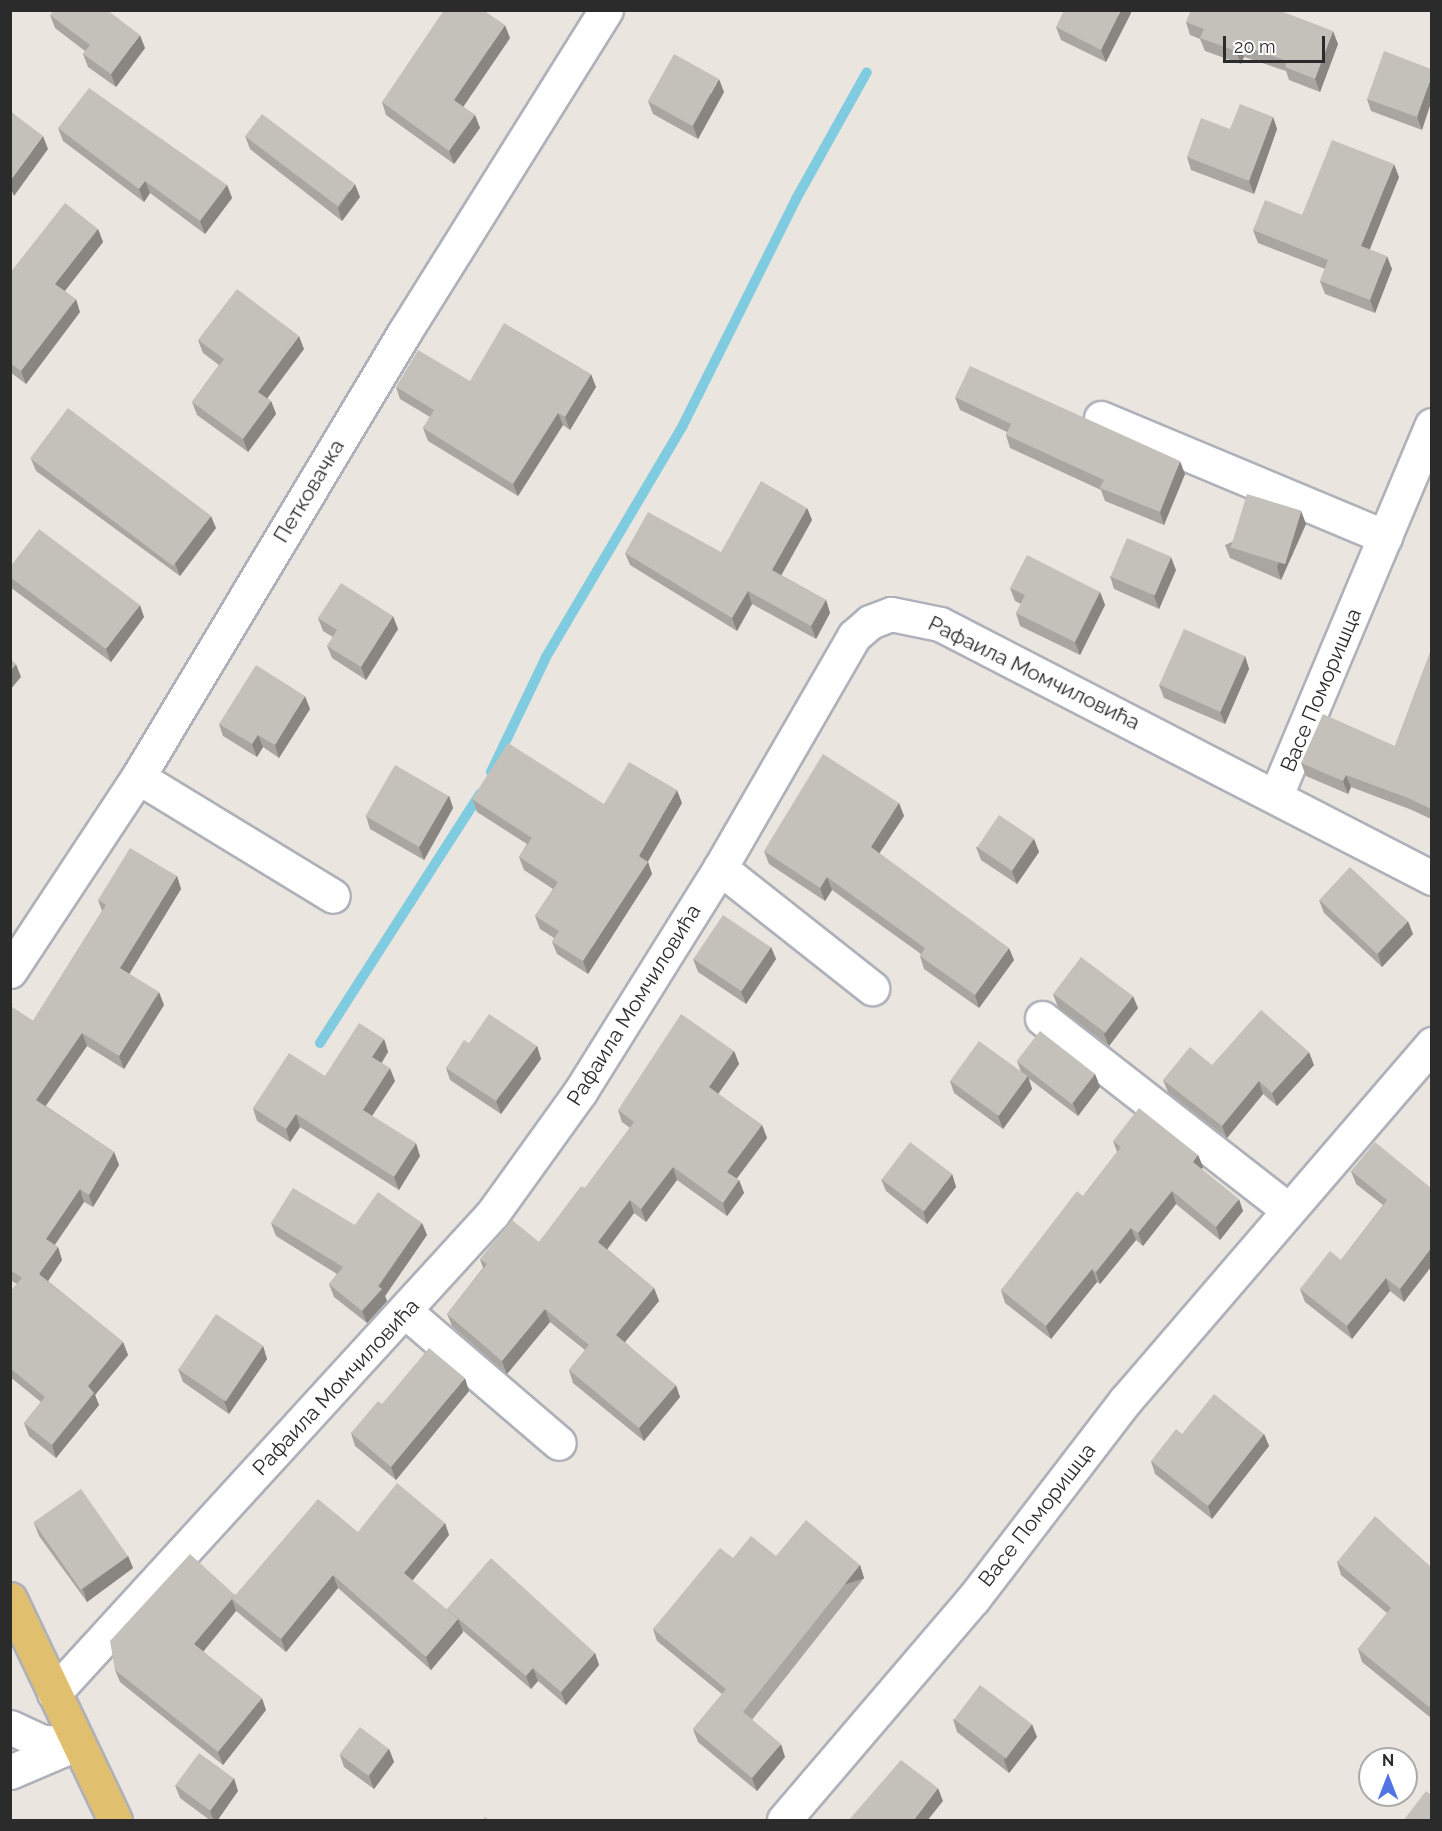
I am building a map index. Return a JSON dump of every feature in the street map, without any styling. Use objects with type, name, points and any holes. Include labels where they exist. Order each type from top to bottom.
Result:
[{"type":"main road","points":[[10,1599],[115,1821]]},
{"type":"street","name":"Петковачка","points":[[10,971],[138,777],[404,333],[606,10]]},
{"type":"street","points":[[1101,418],[1385,537]]},
{"type":"street","name":"Васе Поморишца","points":[[1431,425],[1277,794],[1431,878]]},
{"type":"street","name":"Рафаила Момчиловића","points":[[54,1693],[406,1312],[493,1213],[580,1092],[720,868],[854,636],[891,614],[940,624],[1277,794]]},
{"type":"street","points":[[138,777],[333,896]]},
{"type":"street","points":[[720,868],[872,988]]},
{"type":"street","points":[[1042,1018],[1287,1209]]},
{"type":"street","name":"Васе Поморишца","points":[[784,1821],[973,1599],[1125,1401],[1287,1209],[1431,1044]]},
{"type":"street","points":[[406,1312],[559,1443]]},
{"type":"street","points":[[10,1727],[42,1742],[78,1743]]},
{"type":"street","points":[[10,1772],[78,1743]]},
{"type":"building","points":[[54,10],[107,10],[140,35],[111,74],[83,54],[90,45],[50,15]]},
{"type":"building","points":[[444,10],[483,10],[505,25],[454,100],[475,115],[449,151],[382,102]]},
{"type":"building","points":[[1064,10],[1121,10],[1101,50],[1056,27]]},
{"type":"building","points":[[1191,10],[1278,10],[1333,31],[1315,79],[1285,67],[1287,61],[1239,44],[1236,51],[1200,38],[1204,29],[1186,22]]},
{"type":"building","points":[[1384,51],[1431,69],[1431,78],[1417,117],[1367,99]]},
{"type":"building","points":[[674,54],[719,79],[692,126],[648,101]]},
{"type":"building","points":[[89,88],[227,185],[200,221],[145,181],[139,189],[58,128]]},
{"type":"building","points":[[1240,104],[1273,117],[1249,181],[1187,157],[1201,118],[1230,129]]},
{"type":"building","points":[[10,111],[43,136],[10,181]]},
{"type":"building","points":[[262,114],[355,184],[338,206],[245,136]]},
{"type":"building","points":[[1332,140],[1394,164],[1361,246],[1387,256],[1370,300],[1320,281],[1328,260],[1253,230],[1265,200],[1302,215]]},
{"type":"building","points":[[65,203],[98,229],[55,284],[76,299],[21,371],[10,363],[10,273]]},
{"type":"building","points":[[237,289],[299,336],[258,392],[271,401],[243,439],[192,402],[224,359],[198,340]]},
{"type":"building","points":[[504,323],[591,374],[565,417],[558,413],[513,484],[423,428],[434,410],[396,387],[418,350],[470,381]]},
{"type":"building","points":[[970,366],[1180,461],[1160,512],[1100,488],[1104,480],[1006,435],[1011,424],[955,397]]},
{"type":"building","points":[[68,408],[211,516],[173,566],[30,458]]},
{"type":"building","points":[[761,481],[807,508],[772,570],[826,600],[811,626],[748,591],[732,618],[625,553],[648,512],[721,552]]},
{"type":"building","points":[[1247,494],[1302,511],[1285,564],[1231,548]]},
{"type":"building","points":[[39,529],[140,605],[106,649],[10,577],[10,567]]},
{"type":"building","points":[[1127,538],[1171,557],[1155,595],[1111,577]]},
{"type":"building","points":[[1027,555],[1100,592],[1075,642],[1016,613],[1025,595],[1010,588]]},
{"type":"building","points":[[341,583],[393,616],[361,667],[327,646],[337,630],[318,618]]},
{"type":"building","points":[[1184,629],[1245,656],[1220,712],[1159,685]]},
{"type":"building","points":[[1431,650],[1431,809],[1346,775],[1343,781],[1301,763],[1323,714],[1395,746]]},
{"type":"building","points":[[10,659],[16,664],[10,671]]},
{"type":"building","points":[[256,665],[305,696],[275,745],[258,735],[252,744],[219,724]]},
{"type":"building","points":[[508,743],[604,804],[629,762],[677,790],[639,856],[648,862],[583,961],[552,942],[559,931],[535,916],[558,882],[519,857],[532,838],[472,799]]},
{"type":"building","points":[[823,754],[899,803],[871,847],[1009,948],[975,995],[920,956],[925,948],[827,877],[820,888],[764,851]]},
{"type":"building","points":[[395,765],[449,796],[419,847],[366,816]]},
{"type":"building","points":[[999,815],[1034,838],[1012,871],[977,847]]},
{"type":"building","points":[[130,848],[177,876],[120,968],[159,992],[119,1056],[82,1033],[36,1100],[114,1152],[89,1195],[80,1189],[46,1239],[58,1247],[39,1274],[123,1342],[88,1386],[94,1393],[52,1445],[24,1423],[45,1397],[10,1368],[10,1292],[22,1278],[10,1270],[10,1006],[33,1021],[106,905],[98,900]]},
{"type":"building","points":[[1350,867],[1408,921],[1377,954],[1319,900]]},
{"type":"building","points":[[723,915],[771,947],[741,991],[693,959]]},
{"type":"building","points":[[1081,957],[1133,996],[1105,1033],[1053,994]]},
{"type":"building","points":[[1261,1010],[1309,1052],[1272,1093],[1259,1081],[1222,1126],[1163,1080],[1190,1047],[1212,1065]]},
{"type":"building","points":[[489,1014],[537,1046],[496,1101],[446,1068],[464,1040],[469,1043]]},
{"type":"building","points":[[681,1014],[734,1051],[709,1087],[762,1125],[727,1172],[739,1180],[723,1203],[673,1167],[641,1209],[630,1200],[598,1242],[654,1288],[616,1335],[676,1385],[639,1428],[569,1370],[589,1345],[545,1309],[502,1361],[447,1314],[487,1264],[480,1259],[512,1220],[539,1242],[581,1186],[585,1188],[634,1122],[618,1110]]},
{"type":"building","points":[[359,1023],[384,1039],[372,1057],[390,1068],[363,1110],[416,1143],[394,1177],[296,1114],[286,1129],[253,1108],[289,1053],[325,1076]]},
{"type":"building","points":[[1040,1031],[1095,1074],[1072,1104],[1017,1061]]},
{"type":"building","points":[[979,1041],[1028,1076],[999,1116],[950,1081]]},
{"type":"building","points":[[1139,1108],[1198,1155],[1193,1162],[1239,1199],[1216,1227],[1172,1191],[1138,1233],[1131,1228],[1096,1272],[1092,1269],[1046,1326],[1001,1290],[1077,1191],[1083,1196],[1121,1147],[1113,1141]]},
{"type":"building","points":[[910,1142],[952,1174],[924,1211],[882,1180]]},
{"type":"building","points":[[1375,1142],[1431,1188],[1431,1248],[1400,1289],[1386,1278],[1347,1326],[1300,1289],[1330,1251],[1341,1260],[1387,1200],[1351,1171]]},
{"type":"building","points":[[293,1188],[355,1225],[378,1192],[422,1223],[378,1286],[382,1289],[362,1311],[329,1284],[343,1267],[271,1223]]},
{"type":"building","points":[[216,1314],[263,1346],[226,1401],[179,1370]]},
{"type":"building","points":[[429,1348],[465,1378],[391,1467],[351,1433],[378,1401],[382,1404]]},
{"type":"building","points":[[1214,1394],[1264,1434],[1208,1506],[1151,1461],[1176,1429],[1182,1434]]},
{"type":"building","points":[[397,1483],[445,1523],[404,1573],[458,1619],[426,1657],[333,1575],[281,1639],[232,1599],[318,1499],[358,1532]]},
{"type":"building","points":[[81,1489],[128,1556],[81,1589],[33,1522]]},
{"type":"building","points":[[1375,1516],[1431,1567],[1431,1705],[1429,1707],[1358,1649],[1391,1608],[1337,1562]]},
{"type":"building","points":[[806,1520],[860,1565],[743,1712],[781,1744],[752,1778],[693,1729],[726,1689],[653,1629],[720,1548],[733,1558],[751,1536],[776,1556]]},
{"type":"building","points":[[190,1554],[235,1595],[194,1644],[262,1698],[218,1752],[115,1670],[110,1641]]},
{"type":"building","points":[[491,1558],[595,1653],[561,1692],[533,1668],[526,1676],[447,1609]]},
{"type":"building","points":[[980,1685],[1032,1724],[1006,1758],[954,1719]]},
{"type":"building","points":[[360,1727],[389,1749],[368,1776],[340,1754]]},
{"type":"building","points":[[199,1753],[234,1778],[210,1811],[175,1785]]},
{"type":"building","points":[[901,1760],[938,1788],[913,1821],[848,1821]]},
{"type":"building","points":[[1426,1791],[1431,1795],[1431,1821],[1403,1821],[1414,1807],[1418,1807],[1418,1801]]},
{"type":"waterway","points":[[491,772],[546,657],[683,425],[796,199],[867,72]]},
{"type":"waterway","points":[[320,1043],[480,794]]}]
